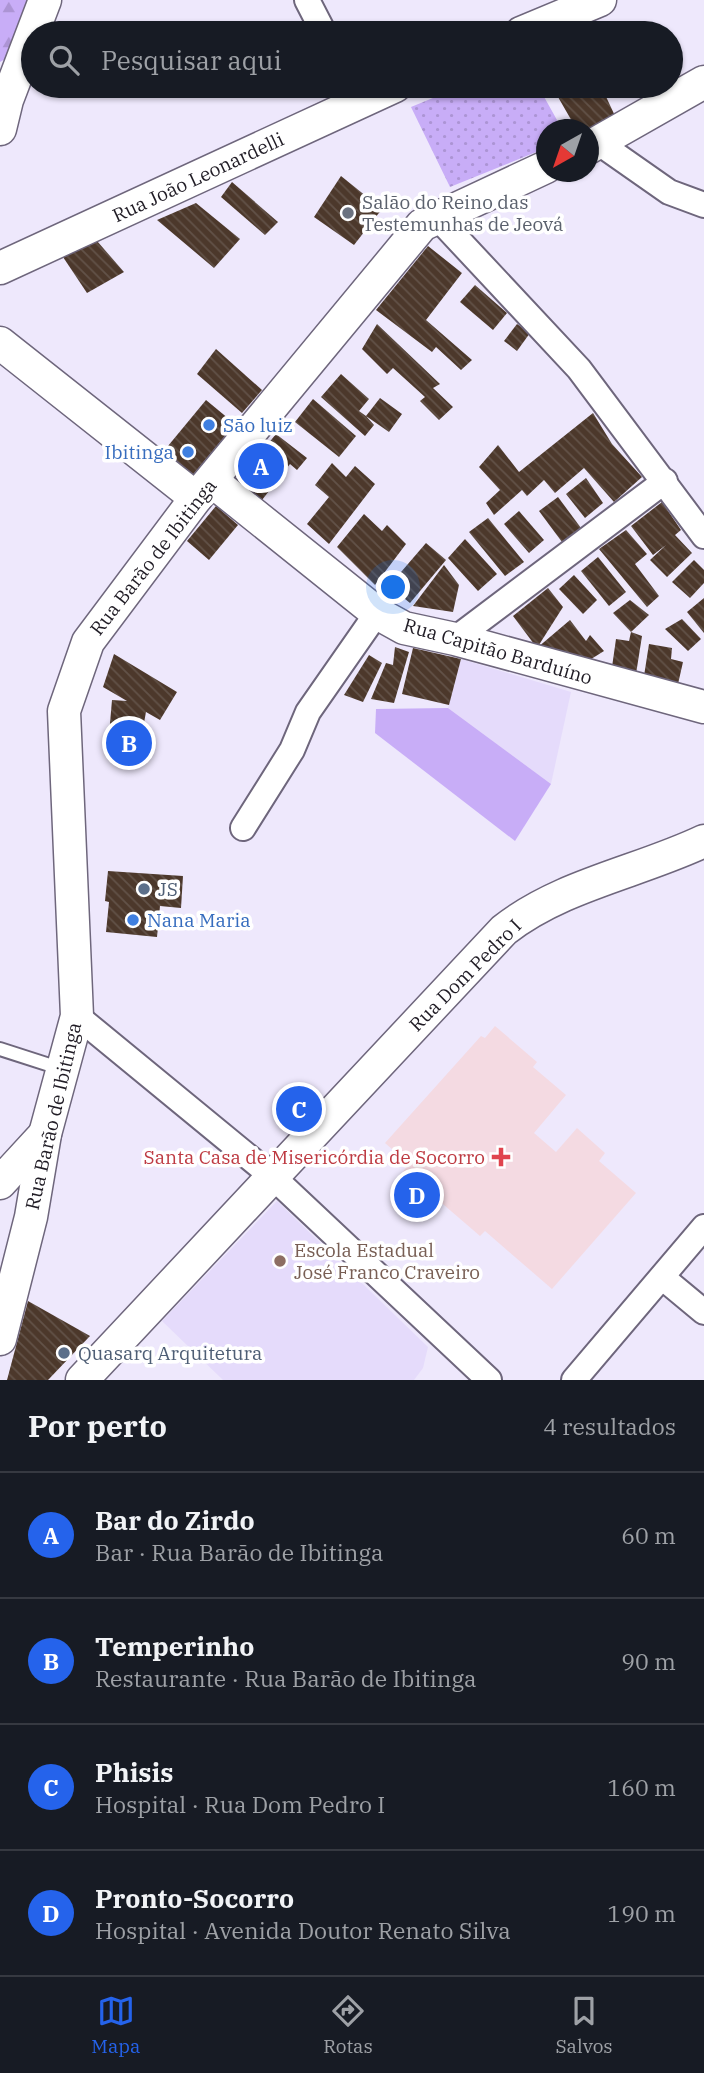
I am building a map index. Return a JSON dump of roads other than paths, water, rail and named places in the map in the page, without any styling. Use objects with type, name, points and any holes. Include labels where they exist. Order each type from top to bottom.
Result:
[{"type":"street","points":[[37,21],[45,0]]},
{"type":"street","points":[[307,0],[318,21]]},
{"type":"street","points":[[550,21],[600,0]]},
{"type":"street","points":[[0,129],[7,100],[21,63]]},
{"type":"street","points":[[683,94],[704,82]]},
{"type":"street","name":"Rua João Leonardelli","points":[[0,268],[347,98]]},
{"type":"street","points":[[599,143],[676,98]]},
{"type":"street","points":[[599,149],[669,192],[704,205]]},
{"type":"street","name":"Rua Barão de Ibitinga","points":[[0,1339],[31,1217],[45,1134],[77,1016],[64,711],[88,642],[204,489],[422,225],[436,216],[536,172]]},
{"type":"street","points":[[436,216],[579,369],[704,536]]},
{"type":"street","name":"Rua Capitão Barduíno","points":[[0,343],[377,613],[404,628],[455,639],[704,708]]},
{"type":"street","points":[[455,639],[665,481]]},
{"type":"street","points":[[243,828],[292,750],[308,712],[377,613]]},
{"type":"street","name":"Rua Dom Pedro I","points":[[82,1380],[462,972],[527,912],[566,895],[666,860],[704,841]]},
{"type":"street","points":[[77,1016],[273,1177],[489,1380]]},
{"type":"street","points":[[0,1183],[45,1134]]},
{"type":"street","points":[[0,1193],[13,1197],[31,1217]]},
{"type":"street","points":[[574,1380],[704,1227]]},
{"type":"street","points":[[663,1278],[704,1312]]},
{"type":"lane","points":[[0,1049],[62,1069]]},
{"type":"place","name":"Salão do Reino das Testemunhas de Jeová","points":[[348,213]]},
{"type":"place","name":"São luiz","points":[[209,425]]},
{"type":"place","name":"Ibitinga","points":[[188,452]]},
{"type":"place","name":"Bar do Zirdo","points":[[261,466]]},
{"type":"place","name":"Temperinho","points":[[129,743]]},
{"type":"place","name":"JS","points":[[144,889]]},
{"type":"place","name":"Nana Maria","points":[[133,920]]},
{"type":"place","name":"Phisis","points":[[299,1109]]},
{"type":"place","name":"Santa Casa de Misericórdia de Socorro","points":[[501,1157]]},
{"type":"place","name":"Pronto-Socorro","points":[[417,1195]]},
{"type":"place","name":"Escola Estadual José Franco Craveiro","points":[[280,1261]]},
{"type":"place","name":"Quasarq Arquitetura","points":[[64,1353]]}]
